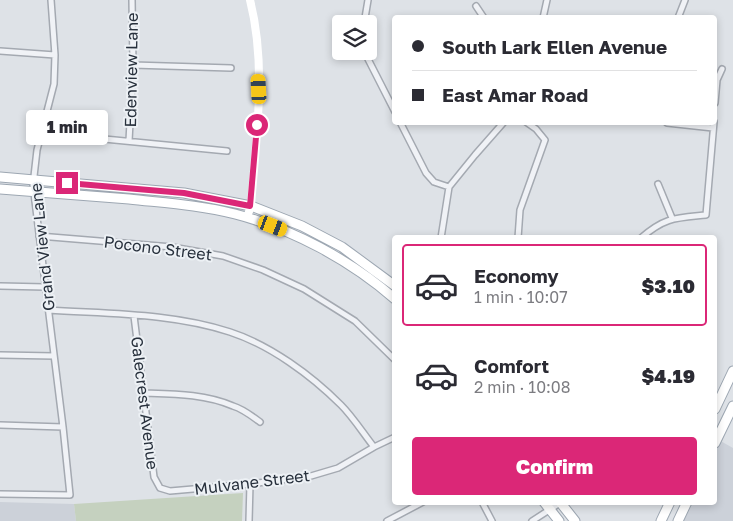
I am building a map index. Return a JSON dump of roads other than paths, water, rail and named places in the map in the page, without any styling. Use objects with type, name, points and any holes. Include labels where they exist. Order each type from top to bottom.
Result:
[{"type":"main road","points":[[0,177],[184,193],[250,206],[302,226],[342,247],[392,284]]},
{"type":"main road","points":[[0,189],[187,204],[227,212],[285,231],[327,252],[362,274],[392,297]]},
{"type":"main road","points":[[717,405],[733,371]]},
{"type":"main road","points":[[717,439],[733,406]]},
{"type":"main road","points":[[562,505],[575,521]]},
{"type":"main road","points":[[661,521],[669,505]]},
{"type":"main road","points":[[678,521],[686,505]]},
{"type":"main road","points":[[547,506],[559,521]]},
{"type":"street","name":"Grand View Lane","points":[[0,494],[70,495],[64,427],[33,180],[37,150],[54,84],[55,55],[52,0]]},
{"type":"street","name":"Edenview Lane","points":[[129,141],[133,65],[132,0]]},
{"type":"street","points":[[247,218],[250,206],[259,89],[256,24],[250,0]]},
{"type":"street","points":[[366,15],[368,0]]},
{"type":"street","points":[[543,15],[547,0]]},
{"type":"street","points":[[679,15],[685,0]]},
{"type":"street","points":[[476,6],[482,15]]},
{"type":"street","points":[[0,51],[55,55]]},
{"type":"street","points":[[369,60],[392,106]]},
{"type":"street","points":[[133,65],[231,68]]},
{"type":"street","points":[[717,80],[722,69]]},
{"type":"street","points":[[402,125],[426,173],[434,182],[449,187]]},
{"type":"street","points":[[441,235],[449,187],[501,125]]},
{"type":"street","points":[[518,235],[520,210],[545,140],[530,125]]},
{"type":"street","points":[[644,235],[656,225],[672,218],[706,215],[713,125]]},
{"type":"street","points":[[42,129],[84,138],[227,151]]},
{"type":"street","points":[[658,184],[672,218]]},
{"type":"street","name":"Pocono Street","points":[[39,236],[172,247],[223,256],[247,264],[304,289],[355,322],[392,357]]},
{"type":"street","points":[[0,286],[45,287]]},
{"type":"street","points":[[49,310],[183,320],[231,332],[270,351],[302,370],[342,406],[374,447]]},
{"type":"street","name":"Galecrest Avenue","points":[[134,316],[154,477],[160,488]]},
{"type":"street","points":[[0,355],[54,356]]},
{"type":"street","points":[[144,393],[207,397],[234,406],[260,422]]},
{"type":"street","points":[[0,425],[64,427]]},
{"type":"street","name":"Mulvane Street","points":[[160,488],[170,491],[250,484],[311,476],[338,468],[392,438]]},
{"type":"street","points":[[249,521],[250,484]]},
{"type":"street","points":[[387,521],[417,505]]},
{"type":"street","points":[[484,505],[492,521]]},
{"type":"street","points":[[532,521],[547,506]]}]
